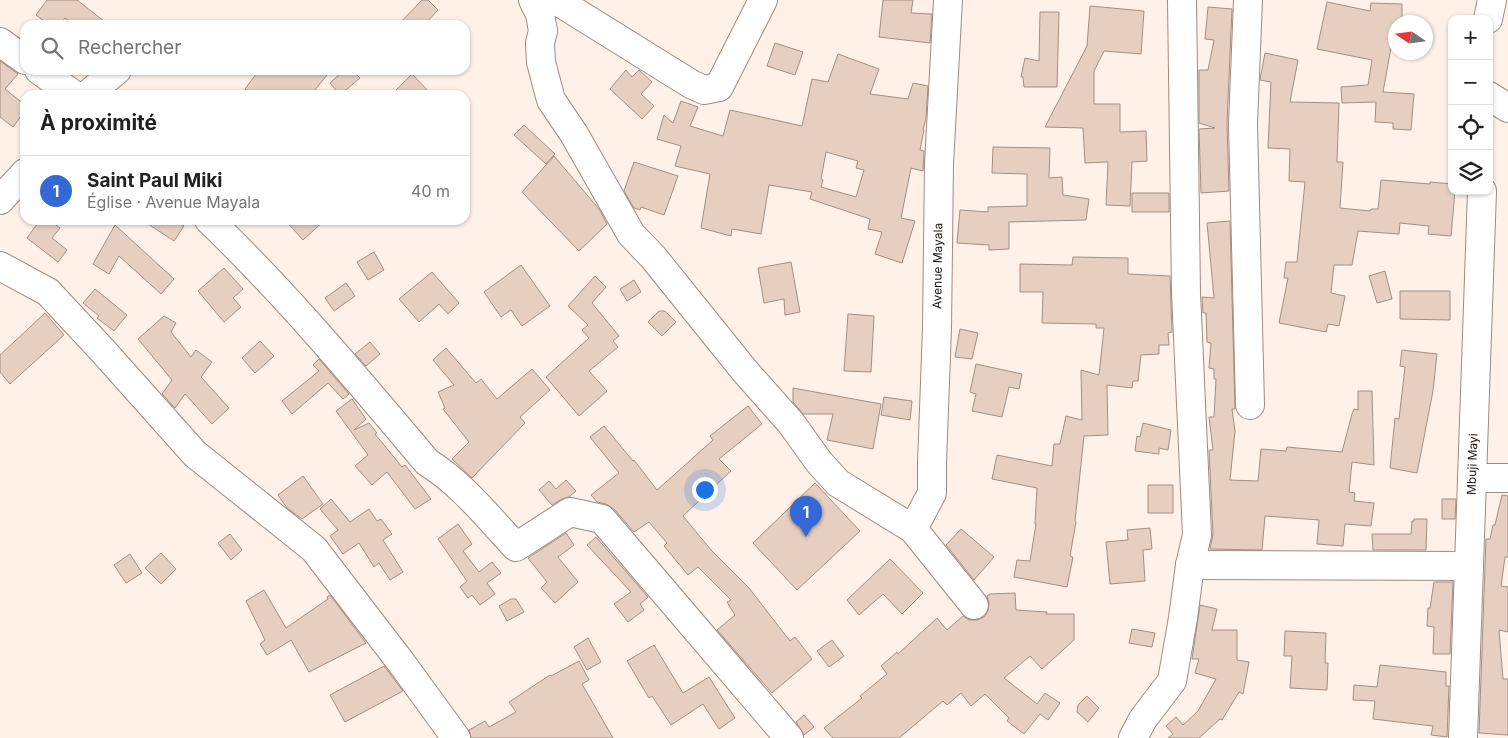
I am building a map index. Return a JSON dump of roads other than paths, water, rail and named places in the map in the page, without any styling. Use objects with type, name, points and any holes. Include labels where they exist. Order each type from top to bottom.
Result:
[{"type":"street","points":[[533,0],[540,14],[543,31],[540,43],[540,62],[551,100],[574,134],[631,234],[653,257],[744,370],[791,423],[818,462],[838,483],[913,529],[974,605]]},
{"type":"street","points":[[556,0],[691,84],[704,90],[719,87],[763,0]]},
{"type":"street","name":"Avenue Mayala","points":[[913,529],[932,493],[939,164],[948,0]]},
{"type":"street","points":[[1133,738],[1143,719],[1172,681],[1184,618],[1190,565],[1197,535],[1186,293],[1182,0]]},
{"type":"street","points":[[1248,0],[1244,124],[1250,405]]},
{"type":"street","points":[[1489,15],[1492,0]]},
{"type":"street","points":[[0,42],[20,56]]},
{"type":"street","points":[[46,75],[67,90]]},
{"type":"street","points":[[93,90],[111,75]]},
{"type":"street","points":[[1493,99],[1508,108]]},
{"type":"street","points":[[0,200],[20,178]]},
{"type":"street","name":"Mbuji Mayi","points":[[1464,738],[1482,195]]},
{"type":"street","points":[[213,225],[244,254],[345,364],[427,462],[440,470],[464,491],[516,547],[570,512],[602,519],[789,738]]},
{"type":"street","points":[[0,266],[48,292],[195,454],[314,549],[456,738]]},
{"type":"street","points":[[1472,478],[1508,478]]},
{"type":"street","points":[[1190,565],[1469,566]]},
{"type":"place","name":"Saint Paul Miki","points":[[806,537]]}]
